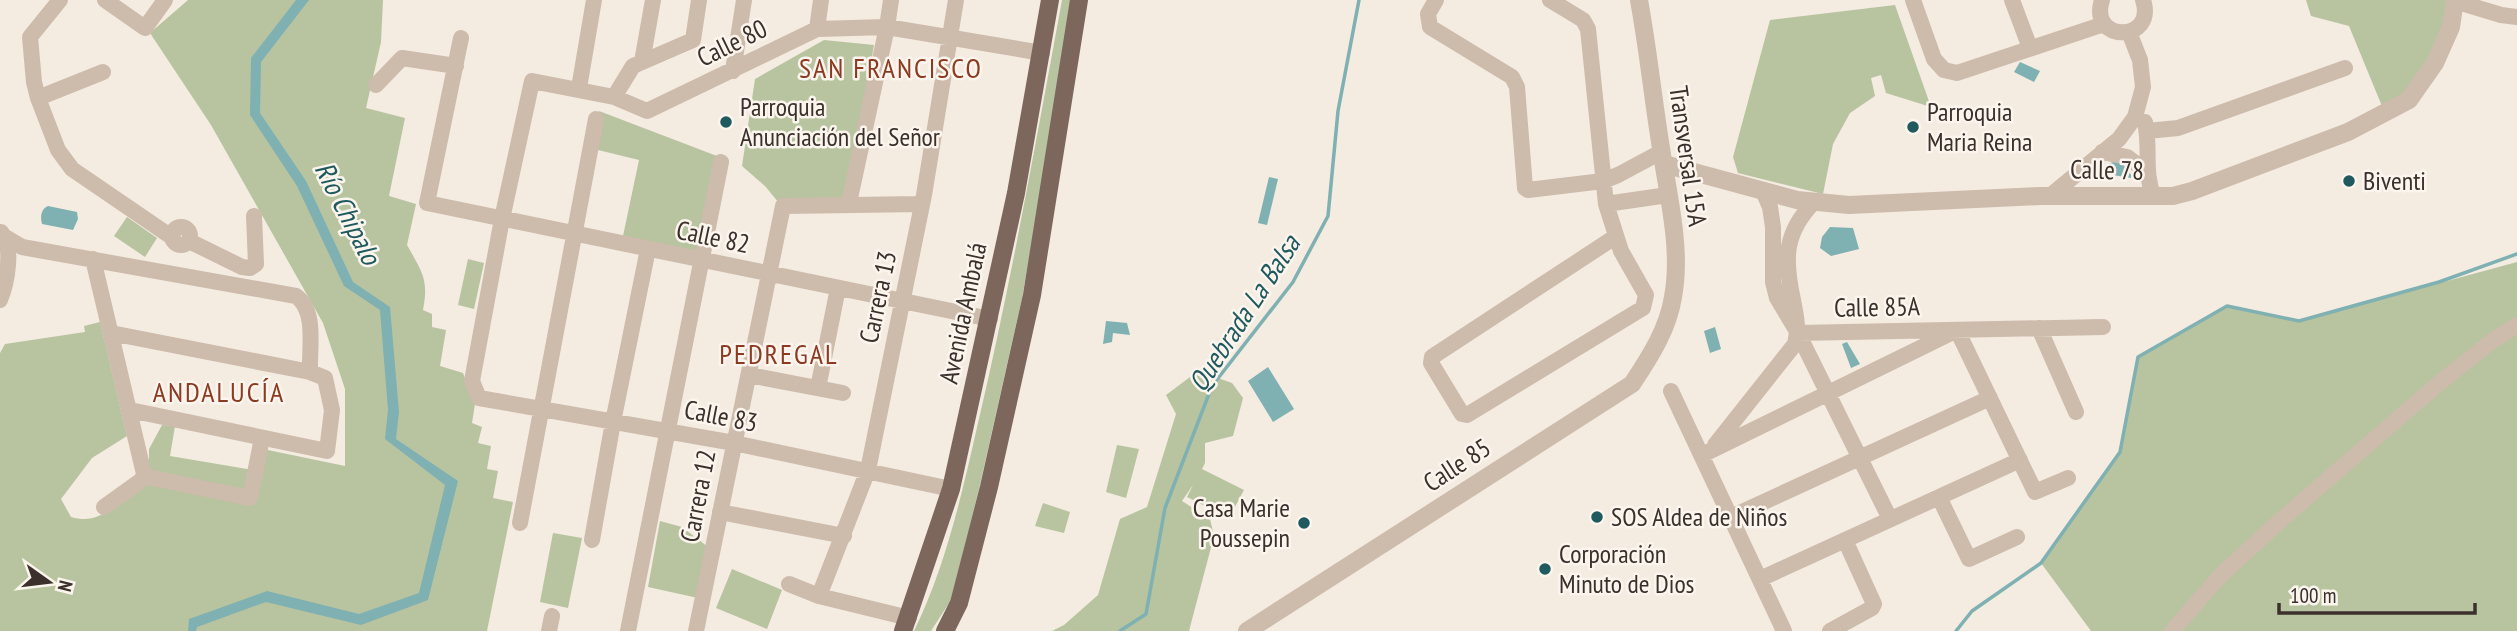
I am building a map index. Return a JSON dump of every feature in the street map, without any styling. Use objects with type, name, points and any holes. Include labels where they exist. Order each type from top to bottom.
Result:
[{"type":"main road","name":"Avenida Ambalá","points":[[906,625],[951,489],[990,319],[1050,0]]},
{"type":"main road","points":[[945,631],[959,603],[989,486],[1032,295],[1079,0]]},
{"type":"street","points":[[60,0],[30,37],[38,98],[58,150],[72,169],[173,238],[175,230],[183,228],[189,232],[189,241],[242,267],[250,268],[256,264],[254,216]]},
{"type":"street","points":[[105,0],[145,28],[165,0]]},
{"type":"street","points":[[579,88],[594,0]]},
{"type":"street","points":[[642,62],[653,0]]},
{"type":"street","points":[[614,97],[633,66],[693,40],[699,0]]},
{"type":"street","points":[[733,71],[744,0]]},
{"type":"street","points":[[817,29],[821,0]]},
{"type":"street","points":[[850,198],[891,0]]},
{"type":"street","name":"Carrera 13","points":[[819,596],[868,470],[922,204],[956,0]]},
{"type":"street","points":[[1436,0],[1428,14],[1430,27],[1512,76],[1517,87],[1525,188],[1532,190],[1603,181],[1662,158]]},
{"type":"street","points":[[1550,0],[1583,20],[1588,29],[1606,204],[1615,237],[1646,295],[1643,308],[1468,415],[1462,415],[1431,363],[1432,357],[1615,237]]},
{"type":"street","name":"Transversal 15A","points":[[1639,0],[1668,195],[1675,277],[1668,318]]},
{"type":"street","points":[[1913,0],[1934,59],[1944,70],[1957,73],[2104,24]]},
{"type":"street","points":[[2012,0],[2030,48]]},
{"type":"street","points":[[2102,0],[2099,10],[2104,24],[2115,32],[2129,32],[2140,25],[2144,19],[2143,0]]},
{"type":"street","points":[[2455,1],[2517,17]]},
{"type":"street","name":"Calle 78","points":[[1662,158],[1797,200],[1849,205],[2050,196],[2173,196],[2348,132],[2409,100],[2435,63],[2451,27],[2455,1]]},
{"type":"street","name":"Calle 80","points":[[502,219],[532,80],[614,97],[647,111],[817,29],[887,27],[1042,53]]},
{"type":"street","points":[[2050,196],[2129,128],[2140,107],[2143,87],[2140,60],[2129,32]]},
{"type":"street","points":[[376,85],[402,58],[456,66],[461,38]]},
{"type":"street","name":"Calle 82","points":[[456,66],[427,203],[990,319]]},
{"type":"street","points":[[2147,131],[2178,128],[2345,68]]},
{"type":"street","points":[[38,98],[103,72]]},
{"type":"street","points":[[2140,107],[2147,131],[2147,172],[2154,197]]},
{"type":"street","points":[[520,523],[596,119]]},
{"type":"street","points":[[2102,152],[2127,157],[2147,172]]},
{"type":"street","points":[[628,631],[721,162]]},
{"type":"street","points":[[1629,169],[1637,199]]},
{"type":"street","points":[[1763,191],[1781,240],[1773,282],[1777,298],[1798,333],[1890,519]]},
{"type":"street","points":[[1606,204],[1668,195]]},
{"type":"street","points":[[1781,240],[1792,232],[1803,213],[1814,202]]},
{"type":"street","name":"Carrera 12","points":[[696,631],[783,206],[922,204]]},
{"type":"street","name":"Calle 83","points":[[502,219],[472,380],[480,398],[734,443],[951,489]]},
{"type":"street","points":[[3,233],[22,247],[296,296],[304,302],[309,311],[310,372]]},
{"type":"street","points":[[0,300],[8,269],[3,233]]},
{"type":"street","points":[[592,540],[648,249]]},
{"type":"street","points":[[93,259],[144,477]]},
{"type":"street","points":[[818,388],[838,288]]},
{"type":"street","name":"Calle 85","points":[[1247,631],[1632,384],[1652,354],[1668,318]]},
{"type":"street","points":[[2172,631],[2221,575],[2281,520],[2438,384],[2517,325]]},
{"type":"street","name":"Calle 85A","points":[[1707,452],[1795,344],[1798,333],[2103,327]]},
{"type":"street","points":[[2039,328],[2076,412]]},
{"type":"street","points":[[1707,452],[1957,330],[2035,492],[2068,478]]},
{"type":"street","points":[[111,333],[325,377],[332,410],[327,451],[130,410]]},
{"type":"street","points":[[749,374],[843,393]]},
{"type":"street","points":[[1671,391],[1707,452],[1731,517],[1784,631]]},
{"type":"street","points":[[1731,517],[1990,398]]},
{"type":"street","points":[[104,507],[144,477],[250,498],[262,438]]},
{"type":"street","points":[[1760,579],[2020,460]]},
{"type":"street","points":[[1939,497],[1969,559],[2017,537]]},
{"type":"street","points":[[720,512],[844,536]]},
{"type":"street","points":[[1830,631],[1853,626],[1872,608],[1873,599],[1845,540]]},
{"type":"street","points":[[789,584],[906,625]]},
{"type":"green space","points":[[188,0],[383,0],[381,42],[366,108],[405,118],[389,196],[416,204],[407,245],[425,283],[423,310],[432,314],[432,327],[446,330],[440,366],[463,373],[475,404],[472,423],[482,427],[478,443],[491,446],[487,469],[498,471],[493,498],[513,502],[487,631],[0,631],[0,353],[5,344],[85,332],[84,326],[100,322],[127,436],[92,458],[61,499],[71,517],[82,519],[99,516],[134,485],[149,485],[149,449],[162,425],[175,426],[170,456],[259,471],[263,449],[345,466],[345,389],[323,323],[211,125],[150,33]]},
{"type":"green space","points":[[1062,0],[1075,0],[1022,298],[979,489],[951,600],[931,631],[914,631],[944,555],[966,476],[1012,265]]},
{"type":"green space","points":[[2306,0],[2451,0],[2431,63],[2404,97],[2384,111],[2349,26],[2311,16]]},
{"type":"green space","points":[[1895,5],[1931,107],[1886,93],[1881,75],[1871,78],[1875,96],[1850,113],[1833,144],[1823,194],[1738,173],[1733,157],[1770,20]]},
{"type":"green space","points":[[824,40],[874,45],[845,206],[779,203],[765,186],[742,166],[755,79]]},
{"type":"green space","points":[[599,111],[717,156],[699,254],[623,236],[639,160],[594,149]]},
{"type":"green space","points":[[127,217],[157,238],[145,257],[114,236]]},
{"type":"green space","points":[[468,259],[484,263],[474,309],[458,305]]},
{"type":"green space","points":[[2517,262],[2517,631],[2091,631],[2041,563],[2120,452],[2138,357],[2227,306],[2300,321]]},
{"type":"green space","points":[[1198,371],[1232,383],[1243,398],[1233,436],[1205,443],[1205,463],[1202,469],[1244,490],[1229,518],[1187,497],[1193,485],[1182,501],[1210,519],[1214,536],[1189,631],[1052,631],[1064,625],[1098,595],[1120,519],[1147,507],[1176,414],[1166,395]]},
{"type":"green space","points":[[1117,445],[1139,449],[1126,498],[1106,492]]},
{"type":"green space","points":[[1043,503],[1070,512],[1064,533],[1035,526]]},
{"type":"green space","points":[[660,521],[682,527],[708,547],[698,598],[648,587]]},
{"type":"green space","points":[[553,533],[582,538],[568,608],[540,602]]},
{"type":"green space","points":[[732,569],[782,590],[767,629],[716,608]]},
{"type":"water","points":[[296,0],[309,0],[261,62],[260,113],[306,181],[353,282],[390,307],[399,412],[396,439],[458,481],[428,600],[361,625],[266,602],[197,627],[196,631],[188,631],[189,619],[267,591],[359,614],[419,593],[445,485],[385,439],[388,410],[380,310],[344,286],[297,186],[250,115],[251,58]]},
{"type":"water","points":[[2020,62],[2040,71],[2034,82],[2014,72]]},
{"type":"water","points":[[2120,160],[2131,178],[2107,174],[2103,168]]},
{"type":"water","points":[[1269,177],[1278,179],[1267,225],[1258,223]]},
{"type":"water","points":[[48,206],[77,212],[78,219],[73,230],[42,224],[42,213]]},
{"type":"water","points":[[1830,227],[1853,228],[1859,249],[1831,256],[1820,248],[1822,237]]},
{"type":"water","points":[[1106,321],[1127,323],[1130,335],[1113,333],[1112,342],[1103,344]]},
{"type":"water","points":[[1715,327],[1721,349],[1710,353],[1704,331]]},
{"type":"water","points":[[1847,342],[1860,364],[1851,368],[1842,344]]},
{"type":"water","points":[[1268,367],[1294,409],[1273,422],[1248,381]]},
{"type":"waterway","name":"Quebrada La Balsa","points":[[1120,631],[1146,614],[1165,508],[1212,386],[1293,282],[1328,216],[1338,111],[1359,0]]},
{"type":"waterway","points":[[1956,631],[1972,611],[2041,563],[2120,452],[2138,357],[2227,306],[2299,321],[2439,282],[2517,254]]},
{"type":"place","name":"Parroquia Anunciación del Señor","points":[[726,122]]},
{"type":"place","name":"Parroquia Maria Reina","points":[[1913,127]]},
{"type":"place","name":"Biventi","points":[[2349,181]]},
{"type":"place","name":"SOS Aldea de Niños","points":[[1597,517]]},
{"type":"place","name":"Casa Marie Poussepin","points":[[1304,523]]},
{"type":"place","name":"Corporación Minuto de Dios","points":[[1545,569]]},
{"type":"district","name":"SAN FRANCISCO","points":[[891,68]]},
{"type":"district","name":"PEDREGAL","points":[[779,354]]},
{"type":"district","name":"ANDALUCÍA","points":[[219,392]]},
{"type":"water label","name":"Río Chipalo","points":[[348,213]]}]
